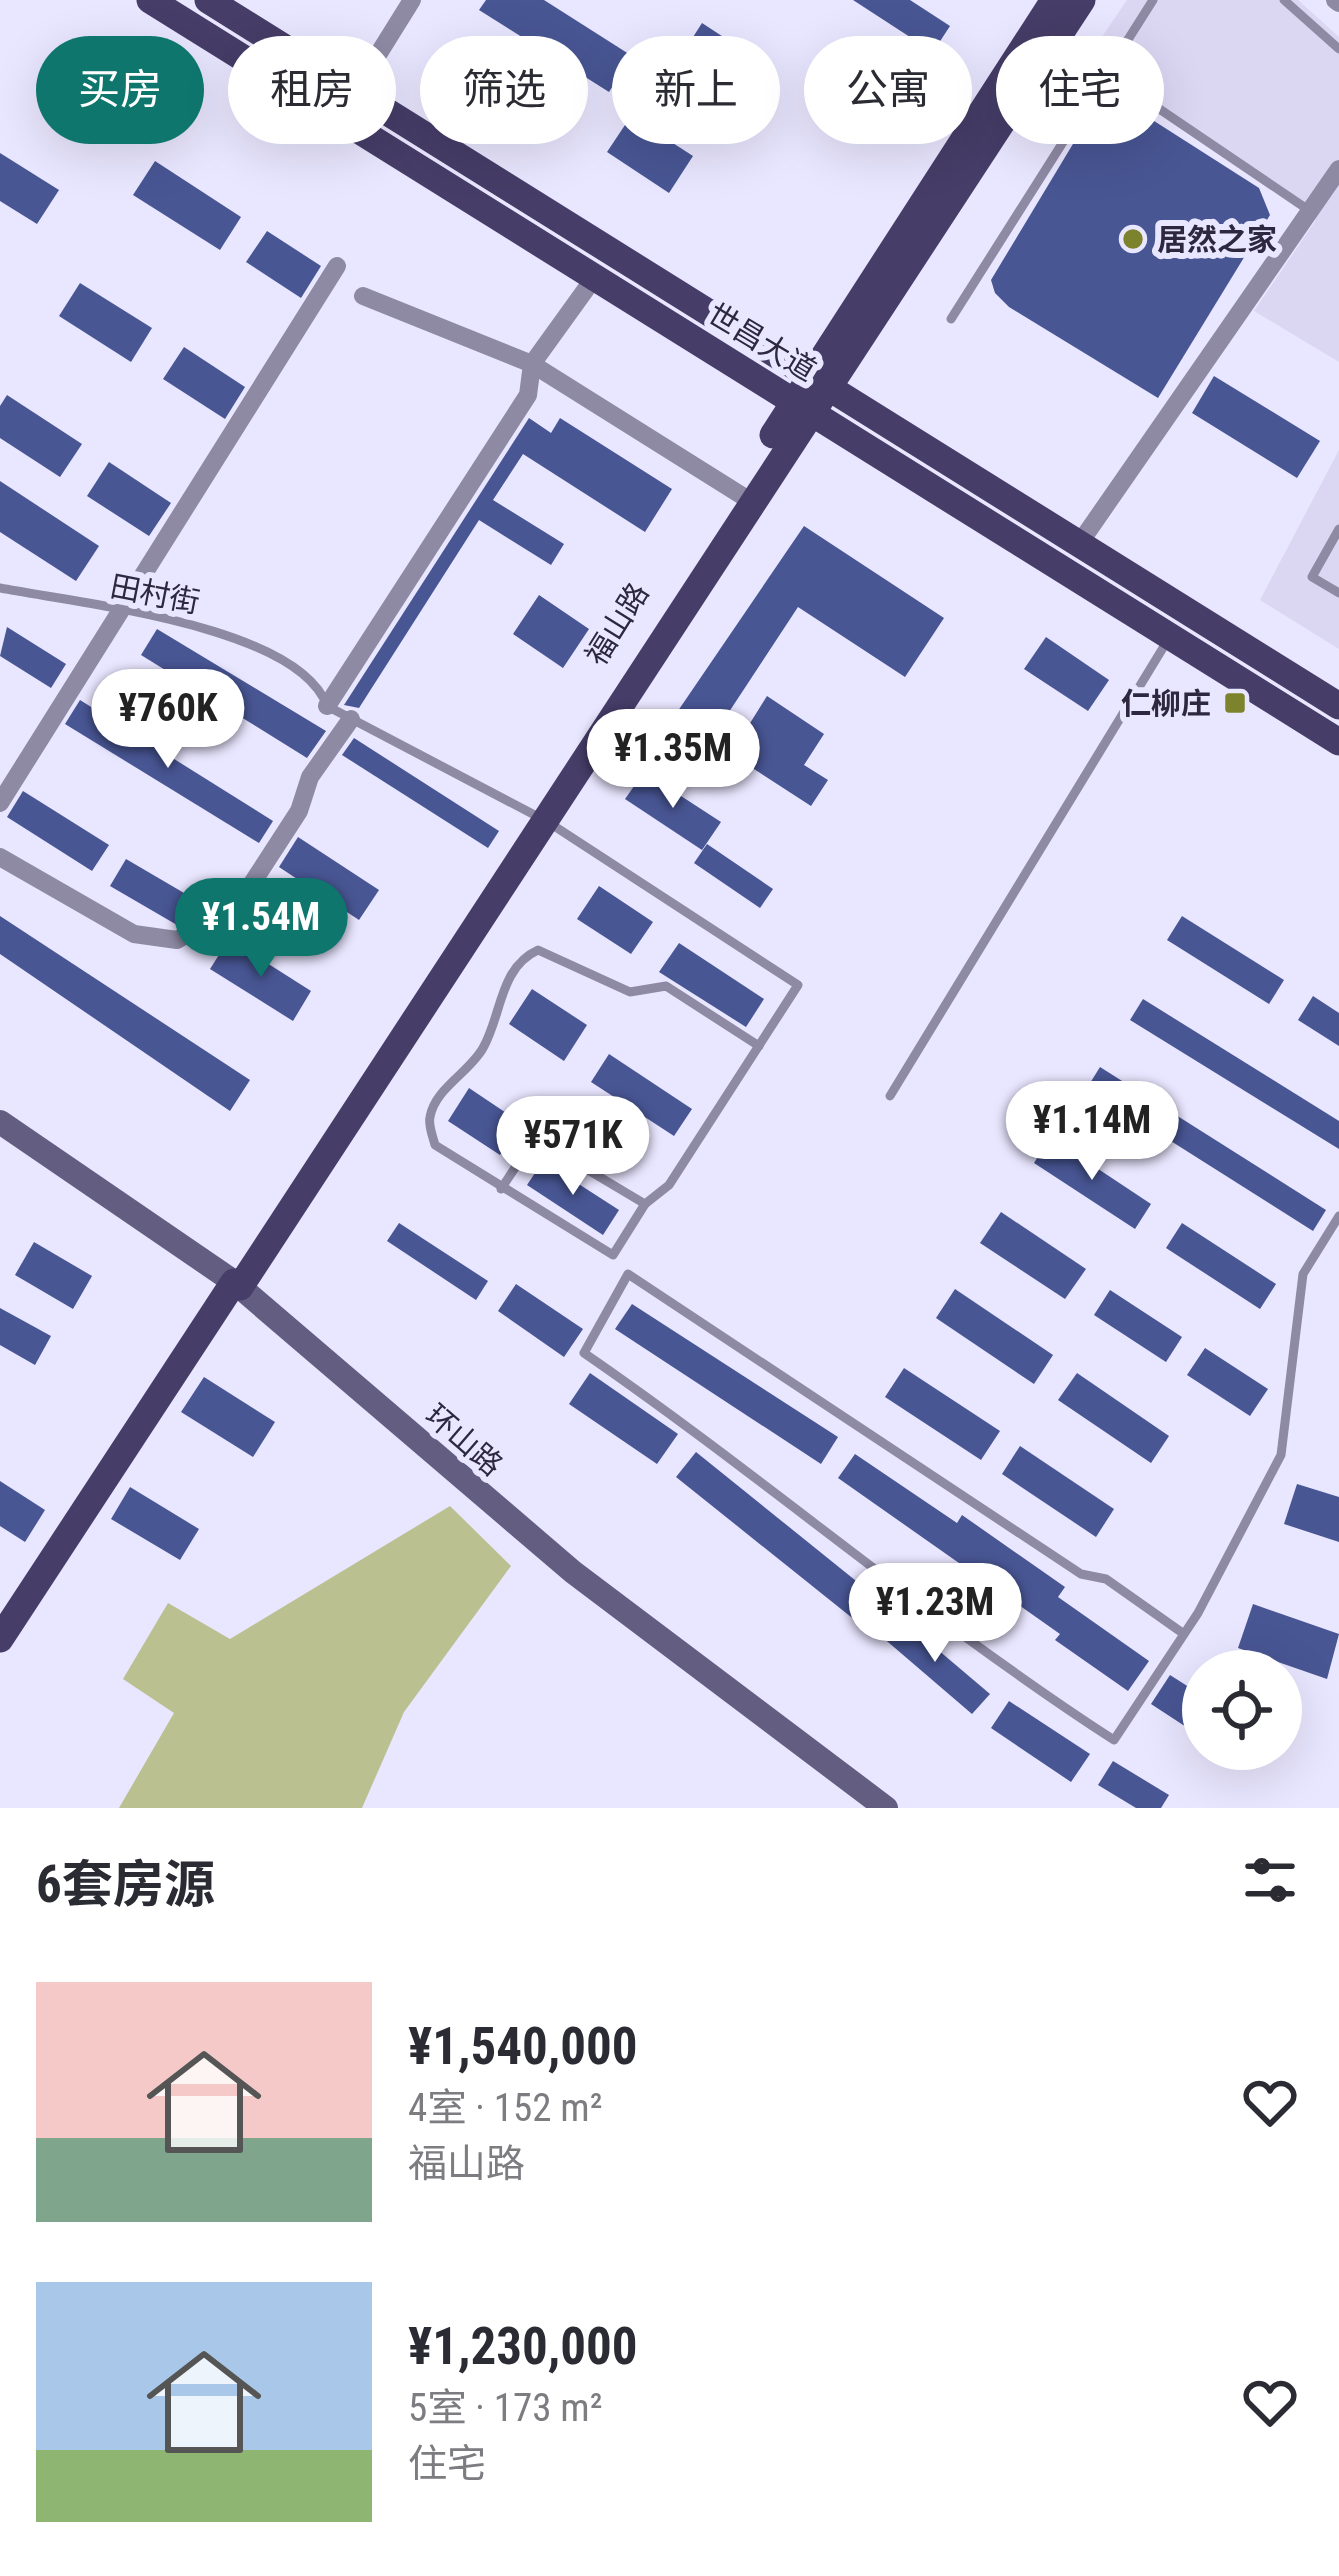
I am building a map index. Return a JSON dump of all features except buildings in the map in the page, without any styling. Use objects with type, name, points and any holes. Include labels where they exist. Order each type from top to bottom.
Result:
[{"type":"main road","name":"世昌大道","points":[[150,0],[1339,742]]},
{"type":"main road","name":"世昌大道","points":[[208,0],[267,36]]},
{"type":"main road","points":[[1047,33],[1054,0]]},
{"type":"main road","points":[[0,1639],[10,1600],[234,1282],[542,820],[818,379],[1047,33],[1082,0]]},
{"type":"main road","name":"世昌大道","points":[[396,116],[1339,706]]},
{"type":"main road","name":"环山路","points":[[0,1122],[234,1282],[573,1572],[886,1808]]},
{"type":"street","points":[[390,36],[412,0]]},
{"type":"street","points":[[1079,544],[1339,170]]},
{"type":"street","points":[[0,803],[338,266]]},
{"type":"street","points":[[327,706],[528,394],[532,364],[594,278]]},
{"type":"street","points":[[363,296],[532,364],[745,497]]},
{"type":"street","points":[[0,857],[134,934],[177,940],[219,916],[247,890],[299,811],[310,777],[351,719]]},
{"type":"lane","points":[[1130,36],[1153,0]]},
{"type":"lane","points":[[1284,0],[1339,49]]},
{"type":"lane","points":[[1047,33],[1051,36]]},
{"type":"lane","points":[[1164,113],[1310,211]]},
{"type":"lane","points":[[951,319],[1062,144]]},
{"type":"lane","points":[[1339,530],[1312,577],[1339,593]]},
{"type":"lane","name":"田村街","points":[[0,588],[118,612],[164,614],[244,641],[321,687],[327,706],[542,820],[798,985],[759,1046]]},
{"type":"lane","points":[[890,1096],[1168,638]]},
{"type":"lane","points":[[538,950],[631,992],[667,986],[759,1046],[669,1185],[645,1204],[613,1255],[435,1145],[429,1119],[440,1096],[484,1048],[506,984],[525,956],[538,950]]},
{"type":"lane","points":[[501,1189],[528,1148],[541,1142],[645,1204]]},
{"type":"lane","points":[[1184,1634],[1106,1579],[1082,1574],[628,1274],[584,1353],[679,1418],[1012,1674],[1114,1740],[1184,1634],[1281,1455],[1303,1274],[1339,1216]]},
{"type":"shaded area","points":[[1127,0],[1298,0],[1339,37],[1339,362],[1254,311],[1316,220],[1164,116],[1164,36],[1103,36]]},
{"type":"shaded area","points":[[1339,450],[1339,649],[1260,600]]},
{"type":"green space","points":[[450,1506],[511,1566],[404,1712],[362,1808],[119,1808],[174,1713],[123,1679],[168,1603],[230,1639]]},
{"type":"place","name":"居然之家","points":[[1133,239]]},
{"type":"place","name":"仁柳庄","points":[[1235,703]]}]
